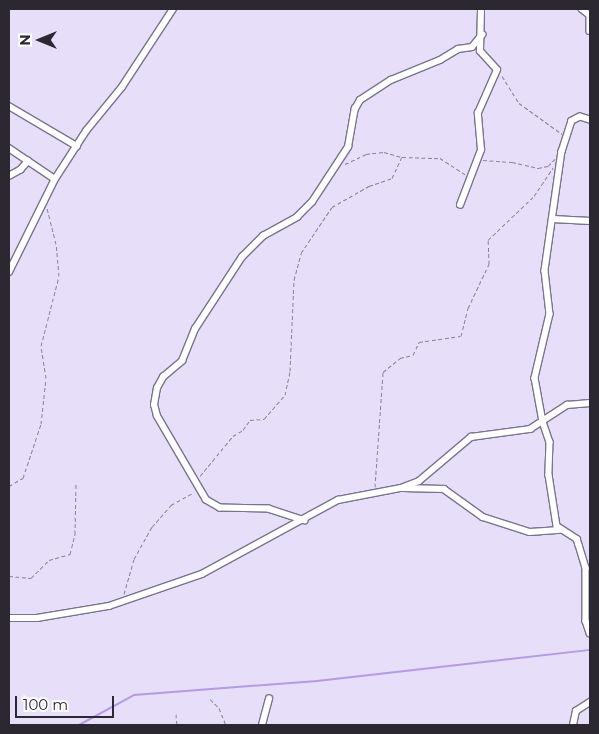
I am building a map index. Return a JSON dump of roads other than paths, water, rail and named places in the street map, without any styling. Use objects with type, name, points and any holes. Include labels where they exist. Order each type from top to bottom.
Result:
[{"type":"street","points":[[9,272],[55,179],[76,146],[122,87],[173,9]]},
{"type":"street","points":[[460,205],[469,177],[478,160],[482,138],[478,114],[497,70],[480,53],[482,35],[481,9]]},
{"type":"street","points":[[582,9],[590,15],[590,31]]},
{"type":"street","points":[[304,521],[269,509],[215,507],[206,500],[157,416],[154,401],[159,381],[182,361],[194,329],[242,257],[263,236],[297,217],[312,202],[348,147],[355,109],[360,100],[391,80],[440,60],[458,49],[472,47],[482,35]]},
{"type":"street","points":[[9,106],[76,146]]},
{"type":"street","points":[[560,530],[549,475],[550,436],[543,422],[536,369],[550,314],[551,302],[544,276],[565,136],[574,118],[590,120]]},
{"type":"street","points":[[9,148],[55,179]]},
{"type":"street","points":[[9,176],[20,170],[28,161]]},
{"type":"street","points":[[553,219],[590,221]]},
{"type":"street","points":[[401,488],[419,481],[471,437],[518,432],[543,422],[567,405],[590,403]]},
{"type":"street","points":[[9,618],[37,618],[122,602],[202,574],[304,521],[338,500],[401,488],[444,489],[483,517],[530,532],[560,530],[577,539],[586,568],[586,621],[590,633]]},
{"type":"street","points":[[262,725],[270,699]]},
{"type":"street","points":[[573,725],[576,711],[590,702]]},
{"type":"waterway","points":[[79,725],[134,695],[317,681],[590,650]]}]
